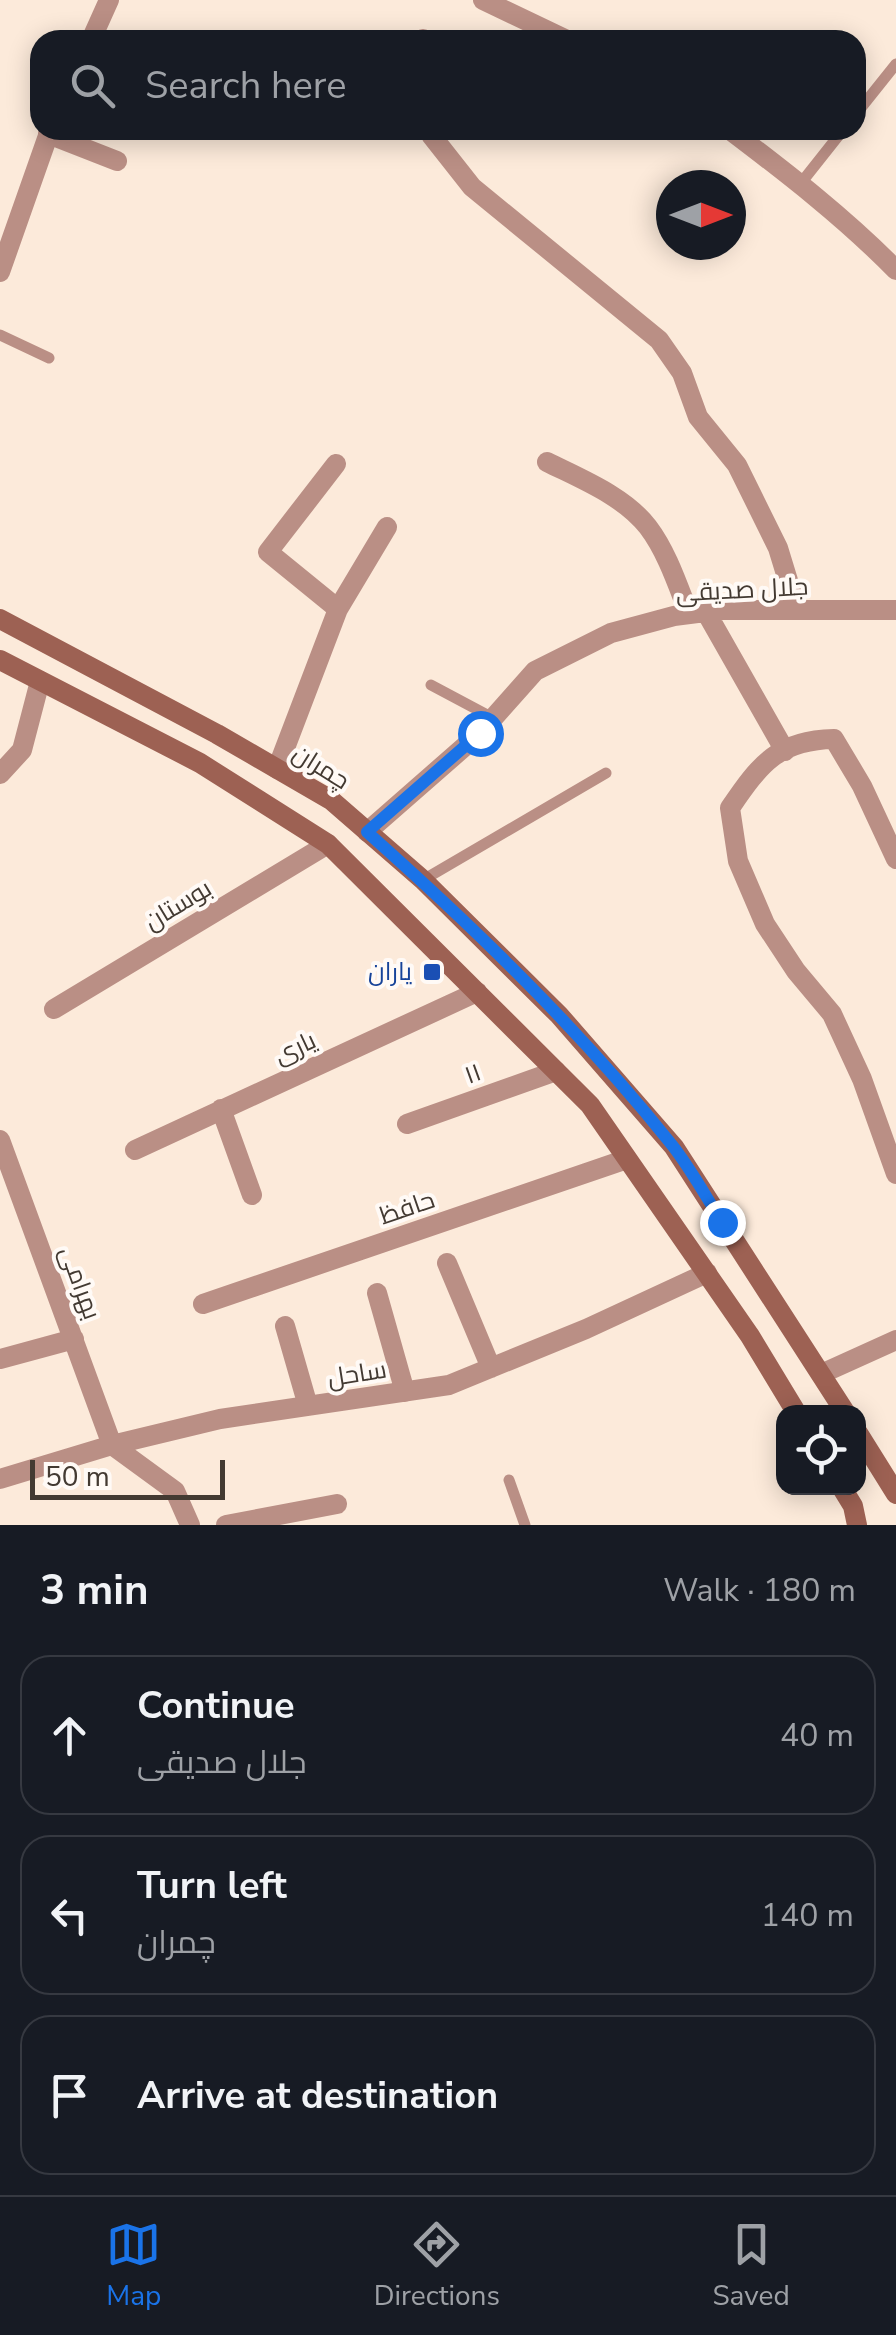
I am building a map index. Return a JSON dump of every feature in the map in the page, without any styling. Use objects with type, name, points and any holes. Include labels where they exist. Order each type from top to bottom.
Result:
[{"type":"main road","name":"چمران","points":[[0,619],[330,800],[422,880],[560,1014],[674,1148],[841,1405]]},
{"type":"main road","points":[[0,660],[200,763],[328,844],[590,1106],[791,1405]]},
{"type":"main road","points":[[866,1447],[896,1494]]},
{"type":"main road","points":[[846,1495],[857,1525]]},
{"type":"street","points":[[96,30],[110,0]]},
{"type":"street","points":[[483,0],[546,30]]},
{"type":"street","points":[[0,272],[46,140]]},
{"type":"street","points":[[68,140],[117,161]]},
{"type":"street","points":[[434,140],[472,186],[659,340],[682,374],[698,416],[737,466],[778,548],[797,610]]},
{"type":"street","points":[[743,140],[801,183],[896,270]]},
{"type":"street","points":[[547,462],[607,493],[647,526],[785,751]]},
{"type":"street","points":[[336,464],[268,552],[338,609]]},
{"type":"street","points":[[278,769],[338,609],[387,527]]},
{"type":"street","name":"جلال صدیقی","points":[[367,832],[493,718],[535,671],[611,634],[698,613],[896,610]]},
{"type":"street","points":[[0,774],[22,750],[40,681]]},
{"type":"street","points":[[896,859],[862,786],[834,739],[806,740],[760,765],[730,808],[738,861],[765,924],[796,971],[832,1014],[862,1079],[896,1174]]},
{"type":"street","name":"بوستان","points":[[54,1009],[328,844]]},
{"type":"street","name":"یاری","points":[[134,1150],[476,992]]},
{"type":"street","name":"۱۱","points":[[407,1124],[556,1071]]},
{"type":"street","points":[[221,1110],[252,1195]]},
{"type":"street","name":"بهرامی","points":[[0,1140],[112,1445]]},
{"type":"street","name":"حافظ","points":[[203,1304],[627,1159]]},
{"type":"street","points":[[447,1263],[491,1368]]},
{"type":"street","name":"ساحل","points":[[0,1480],[112,1445],[220,1420],[449,1385],[586,1329],[706,1273]]},
{"type":"street","points":[[377,1293],[405,1392]]},
{"type":"street","points":[[285,1326],[308,1406]]},
{"type":"street","points":[[0,1359],[74,1339]]},
{"type":"street","points":[[820,1374],[896,1340]]},
{"type":"street","points":[[112,1445],[175,1491],[190,1525]]},
{"type":"street","points":[[226,1525],[337,1504]]},
{"type":"lane","points":[[866,102],[896,64]]},
{"type":"lane","points":[[801,183],[835,140]]},
{"type":"lane","points":[[0,335],[49,358]]},
{"type":"lane","points":[[431,685],[493,718]]},
{"type":"lane","points":[[422,880],[606,773]]},
{"type":"lane","points":[[509,1480],[524,1525]]},
{"type":"place","name":"یاران","points":[[432,972]]},
{"type":"route","points":[[480,733],[367,832],[560,1014],[674,1148],[722,1222]]}]
